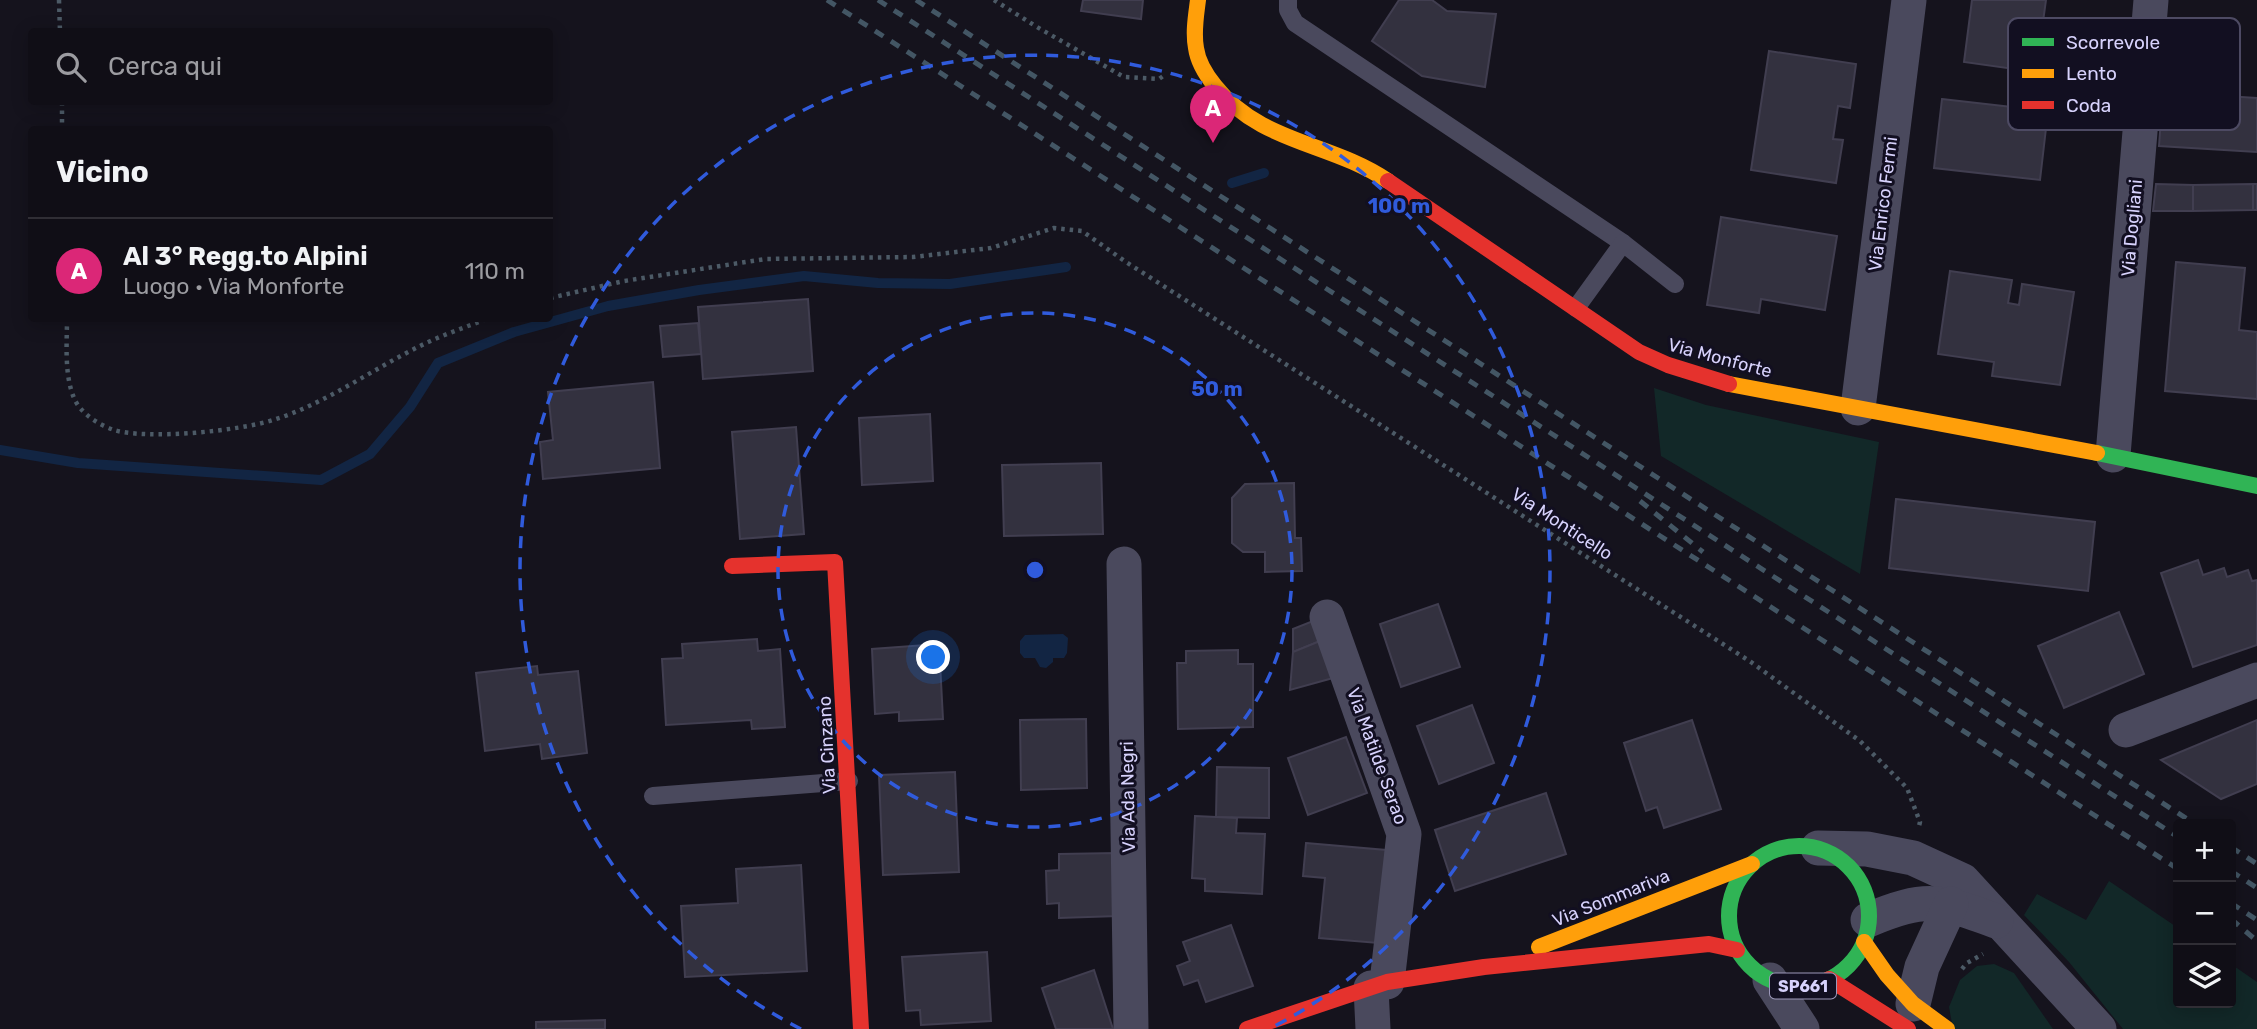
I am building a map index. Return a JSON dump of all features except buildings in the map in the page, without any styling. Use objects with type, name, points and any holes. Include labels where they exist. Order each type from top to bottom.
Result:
[{"type":"street","points":[[1197,56],[1195,35],[1198,0]]},
{"type":"street","name":"Via Enrico Fermi","points":[[1858,408],[1909,0]]},
{"type":"street","name":"Via Dogliani","points":[[2149,18],[2151,0]]},
{"type":"street","name":"Via Monforte","points":[[1197,56],[1208,77],[1234,108],[1263,129],[1344,158],[1376,173],[1639,352],[1670,368],[1790,396],[2113,455],[2257,486]]},
{"type":"street","name":"Via Dogliani","points":[[2113,455],[2140,130]]},
{"type":"street","name":"Via Cinzano","points":[[732,566],[835,562],[861,1029]]},
{"type":"street","name":"Via Ada Negri","points":[[1124,564],[1131,1029]]},
{"type":"street","name":"Via Matilde Serao","points":[[1327,617],[1404,834],[1373,1029]]},
{"type":"street","points":[[2126,730],[2257,680]]},
{"type":"street","name":"Via Sommariva","points":[[1484,967],[1752,864],[1772,851],[1794,846],[1818,848]]},
{"type":"street","points":[[1818,848],[1867,849],[1913,858],[1963,881],[2099,1029]]},
{"type":"street","name":"SP661","points":[[1737,950],[1751,968],[1770,980],[1790,986],[1810,985],[1829,979],[1844,970],[1856,957],[1866,931],[1866,897],[1856,875],[1839,858],[1818,848]]},
{"type":"street","points":[[1737,950],[1730,928],[1729,904],[1737,882],[1752,864]]},
{"type":"street","points":[[1866,931],[1899,907],[1927,902],[1951,904],[2003,923]]},
{"type":"street","points":[[1911,1016],[1922,967],[1951,904]]},
{"type":"street","name":"SP661","points":[[1866,931],[1911,1016]]},
{"type":"street","name":"Via Sommariva","points":[[1247,1029],[1379,985],[1484,967],[1710,944],[1737,950]]},
{"type":"street","name":"SP661","points":[[1829,979],[1947,1029]]},
{"type":"street","points":[[1770,980],[1802,1029]]},
{"type":"lane","points":[[1288,0],[1288,10],[1295,23],[1623,243],[1675,284]]},
{"type":"lane","points":[[1576,308],[1623,243]]},
{"type":"lane","points":[[653,796],[849,782]]},
{"type":"path","points":[[59,0],[60,28]]},
{"type":"path","points":[[994,0],[1124,77],[1159,79],[1197,56]]},
{"type":"path","points":[[62,105],[62,126]]},
{"type":"path","name":"Via Monticello","points":[[553,297],[624,281],[765,259],[913,257],[991,248],[1054,228],[1082,231],[1126,262],[1751,662],[1860,741],[1907,788],[1920,822],[1913,858]]},
{"type":"path","points":[[67,322],[68,372],[74,399],[90,418],[114,430],[143,434],[229,430],[274,420],[330,395],[421,345],[479,322]]},
{"type":"green space","points":[[1654,388],[1706,405],[1879,442],[1860,574],[1661,456]]},
{"type":"green space","points":[[2109,881],[2173,925],[2173,1008],[2236,1008],[2236,967],[2257,982],[2257,1029],[2123,1029],[2069,962],[2024,915],[2037,894],[2086,920]]},
{"type":"green space","points":[[1994,964],[2014,973],[2053,1029],[1953,1029],[1949,1007],[1960,980],[1977,966]]},
{"type":"water","points":[[1063,634],[1068,638],[1067,653],[1064,658],[1053,658],[1053,662],[1046,668],[1040,667],[1035,658],[1024,658],[1020,653],[1020,641],[1025,635]]},
{"type":"waterway","points":[[1232,183],[1264,173]]},
{"type":"waterway","points":[[553,321],[608,306],[804,276],[878,283],[950,284],[1066,267]]},
{"type":"waterway","points":[[0,450],[78,463],[321,480],[370,454],[410,407],[438,363],[514,332],[550,322]]},
{"type":"railway","points":[[827,0],[2173,866]]},
{"type":"railway","points":[[878,0],[2173,834]]},
{"type":"railway","points":[[916,0],[2187,819]]},
{"type":"railway","points":[[1640,501],[1703,552]]},
{"type":"railway","points":[[2236,850],[2257,864]]},
{"type":"railway","points":[[2236,874],[2257,888]]},
{"type":"railway","points":[[2236,906],[2257,920]]},
{"type":"railway","points":[[2236,923],[2257,941]]},
{"type":"traffic: fast","points":[[2097,453],[2257,486]]},
{"type":"traffic: fast","points":[[1799,846],[1826,852],[1848,867],[1863,889],[1869,916],[1863,943],[1848,965],[1826,980],[1799,986],[1772,980],[1750,965],[1735,943],[1729,916],[1735,889],[1750,867],[1772,852],[1799,846]]},
{"type":"traffic: slow","points":[[1198,0],[1195,36],[1199,59],[1212,82],[1233,105],[1253,120],[1275,131],[1366,168],[1388,181]]},
{"type":"traffic: slow","points":[[1729,384],[2097,453]]},
{"type":"traffic: slow","points":[[1539,947],[1752,864]]},
{"type":"traffic: slow","points":[[1864,942],[1887,975],[1913,1004],[1947,1029]]},
{"type":"traffic: jam","points":[[1388,181],[1639,352],[1668,365],[1729,384]]},
{"type":"traffic: jam","points":[[732,566],[835,562],[861,1029]]},
{"type":"traffic: jam","points":[[1247,1029],[1387,982],[1484,967],[1709,944],[1737,950]]},
{"type":"traffic: jam","points":[[1829,979],[1908,1029]]},
{"type":"place","name":"Al 3° Regg.to Alpini","points":[[1213,143]]}]
